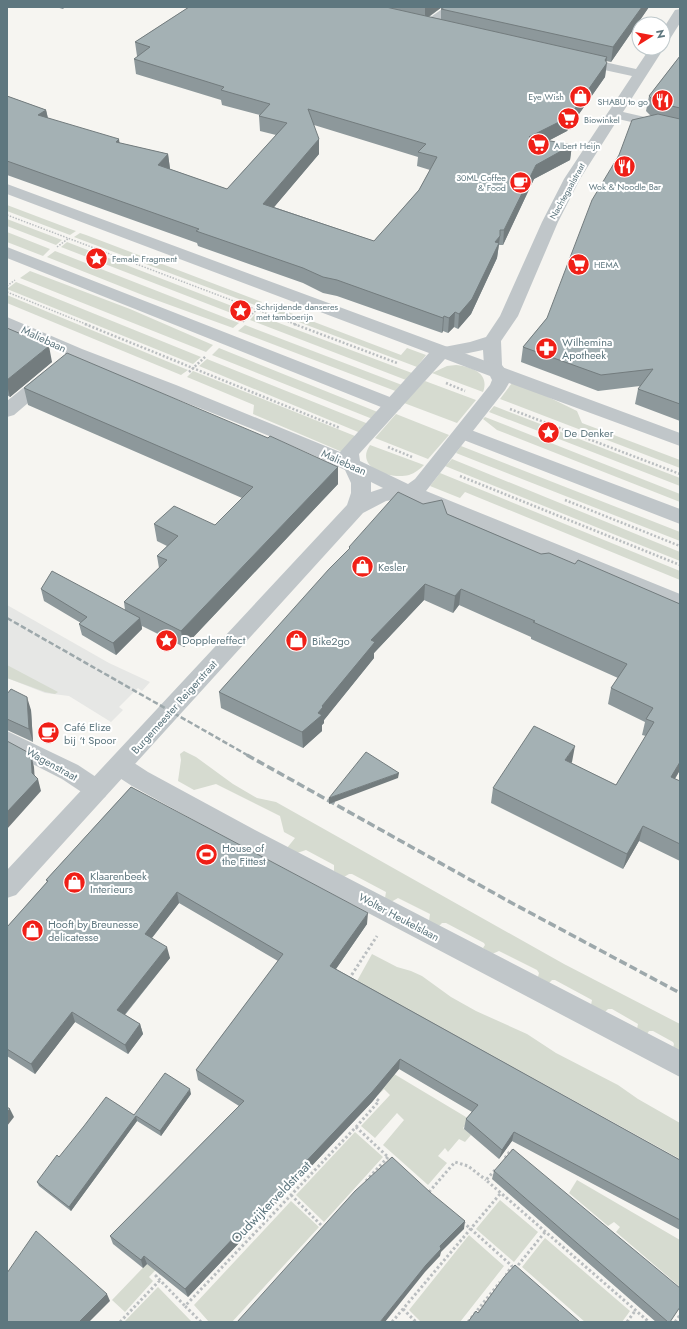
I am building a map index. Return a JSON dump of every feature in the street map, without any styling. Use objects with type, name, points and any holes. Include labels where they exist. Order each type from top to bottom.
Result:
[{"type":"street","points":[[427,26],[441,15],[455,7]]},
{"type":"street","points":[[671,27],[680,14]]},
{"type":"street","points":[[413,23],[446,31]]},
{"type":"street","name":"Nachtegaalstraat","points":[[492,341],[509,316],[525,277],[572,179],[652,56]]},
{"type":"street","points":[[567,57],[640,74]]},
{"type":"street","points":[[614,114],[680,129]]},
{"type":"street","points":[[7,189],[274,290],[680,440]]},
{"type":"street","points":[[7,252],[393,405]]},
{"type":"street","name":"Maliebaan","points":[[7,322],[76,353],[170,389],[351,464],[408,491],[680,604]]},
{"type":"street","points":[[351,464],[349,453],[436,356],[445,352],[468,348],[492,341],[493,365],[501,380],[500,386],[463,433],[680,517]]},
{"type":"street","points":[[7,411],[76,353]]},
{"type":"street","name":"Burgemeester Reigerstraat","points":[[7,887],[356,508],[372,499],[388,494],[408,491],[422,484],[463,433]]},
{"type":"street","name":"Burgemeester Reigerstraat","points":[[351,464],[360,482],[361,492],[356,508]]},
{"type":"street","name":"Wagenstraat","points":[[7,740],[70,772],[97,790]]},
{"type":"street","name":"Wolter Heukelslaan","points":[[120,766],[140,779],[246,837],[680,1064]]},
{"type":"path","points":[[7,215],[404,366]]},
{"type":"path","points":[[7,292],[346,431]]},
{"type":"path","points":[[444,382],[472,393]]},
{"type":"path","points":[[515,419],[520,413],[680,474]]},
{"type":"path","points":[[385,446],[418,459]]},
{"type":"path","points":[[468,479],[680,565]]},
{"type":"path","points":[[558,497],[680,546]]},
{"type":"path","points":[[354,985],[347,981],[391,913]]},
{"type":"path","name":"Oudwijkerveldstraat","points":[[185,1306],[379,1101],[369,1092]]},
{"type":"path","points":[[356,1127],[394,1162]]},
{"type":"path","points":[[501,1162],[511,1150],[517,1155]]},
{"type":"path","points":[[361,1187],[388,1157]]},
{"type":"path","points":[[429,1192],[456,1162],[468,1166],[649,1322]]},
{"type":"path","points":[[486,1180],[496,1168]]},
{"type":"path","points":[[423,1187],[435,1197]]},
{"type":"path","points":[[392,1322],[500,1194]]},
{"type":"path","points":[[291,1195],[324,1228]]},
{"type":"path","points":[[458,1218],[521,1274]]},
{"type":"path","points":[[319,1234],[329,1222]]},
{"type":"path","points":[[468,1322],[545,1232]]},
{"type":"path","points":[[162,1271],[156,1276],[201,1322]]},
{"type":"path","points":[[120,1322],[160,1280]]},
{"type":"path","points":[[403,1309],[416,1322]]},
{"type":"path","points":[[627,1322],[635,1311]]},
{"type":"path","points":[[675,1322],[680,1315]]},
{"type":"shaded area","points":[[7,205],[76,231],[70,235],[7,211]]},
{"type":"shaded area","points":[[7,219],[62,240],[56,245],[7,226]]},
{"type":"shaded area","points":[[7,232],[50,249],[43,256],[7,242]]},
{"type":"shaded area","points":[[80,233],[262,302],[257,306],[74,237]]},
{"type":"shaded area","points":[[67,242],[250,313],[244,318],[61,247]]},
{"type":"shaded area","points":[[55,251],[239,323],[233,328],[145,296],[47,257]]},
{"type":"shaded area","points":[[30,271],[130,309],[213,345],[206,352],[20,278]]},
{"type":"shaded area","points":[[16,282],[201,357],[193,364],[7,289]]},
{"type":"shaded area","points":[[7,295],[188,370],[181,375],[7,303]]},
{"type":"shaded area","points":[[267,304],[401,355],[407,348],[426,355],[417,367],[262,308]]},
{"type":"shaded area","points":[[255,314],[412,373],[406,380],[250,320]]},
{"type":"shaded area","points":[[245,325],[402,385],[398,392],[238,331]]},
{"type":"shaded area","points":[[219,348],[380,413],[375,420],[212,355]]},
{"type":"shaded area","points":[[207,359],[371,425],[363,434],[199,366]]},
{"type":"shaded area","points":[[456,365],[473,369],[482,376],[485,385],[483,392],[432,373],[447,366]]},
{"type":"shaded area","points":[[193,371],[360,438],[347,454],[253,414],[254,405],[187,377]]},
{"type":"shaded area","points":[[425,381],[476,400],[457,423],[404,403]]},
{"type":"shaded area","points":[[512,383],[538,392],[577,411],[582,423],[680,460],[680,468],[500,399]]},
{"type":"shaded area","points":[[494,406],[680,478],[680,486],[489,412]]},
{"type":"shaded area","points":[[396,414],[449,435],[428,459],[375,438]]},
{"type":"shaded area","points":[[485,417],[680,494],[680,502],[497,430],[483,419]]},
{"type":"shaded area","points":[[370,445],[424,465],[409,475],[393,476],[385,474],[371,466],[367,460],[366,453]]},
{"type":"shaded area","points":[[461,446],[680,532],[680,541],[456,453]]},
{"type":"shaded area","points":[[452,459],[680,552],[680,561],[445,466]]},
{"type":"shaded area","points":[[440,473],[680,571],[680,580],[465,492],[460,498],[430,486]]},
{"type":"shaded area","points":[[7,605],[109,663],[150,682],[142,691],[138,688],[119,707],[123,710],[111,722],[69,696],[45,693],[7,678]]},
{"type":"shaded area","points":[[7,665],[58,692],[55,694],[45,692],[7,678]]},
{"type":"shaded area","points":[[184,751],[196,757],[233,784],[257,798],[276,802],[564,964],[680,1024],[680,1055],[673,1048],[673,1042],[653,1031],[649,1031],[647,1034],[637,1029],[638,1024],[612,1009],[608,1009],[604,1013],[591,1005],[592,1000],[555,980],[552,980],[549,983],[538,977],[539,973],[537,970],[499,951],[492,954],[483,948],[485,945],[484,943],[446,923],[442,923],[439,926],[429,921],[430,914],[398,898],[391,902],[385,898],[386,892],[352,874],[344,877],[334,871],[334,865],[306,850],[297,853],[287,848],[295,838],[284,832],[280,816],[216,784],[194,790],[178,781],[181,760],[180,754]]},
{"type":"shaded area","points":[[372,954],[397,967],[422,976],[451,997],[476,1011],[527,1034],[556,1053],[618,1085],[638,1099],[680,1123],[680,1159],[357,981]]},
{"type":"shaded area","points":[[354,1050],[471,1120],[463,1128],[471,1135],[465,1142],[459,1139],[448,1152],[445,1148],[438,1156],[447,1163],[428,1185],[383,1145],[404,1120],[397,1113],[375,1138],[361,1126],[390,1095],[384,1089],[378,1095],[349,1070]]},
{"type":"shaded area","points":[[355,1132],[383,1157],[324,1222],[296,1195]]},
{"type":"shaded area","points":[[577,1180],[680,1240],[680,1287],[616,1232],[620,1227],[614,1222],[608,1226],[569,1193]]},
{"type":"shaded area","points":[[500,1200],[538,1232],[514,1262],[476,1229]]},
{"type":"shaded area","points":[[291,1201],[319,1227],[232,1322],[209,1322],[194,1305]]},
{"type":"shaded area","points":[[182,1227],[189,1234],[149,1277],[153,1281],[125,1312],[112,1300]]},
{"type":"shaded area","points":[[469,1235],[504,1266],[460,1322],[421,1322],[409,1310]]},
{"type":"shaded area","points":[[545,1238],[630,1311],[622,1322],[585,1322],[522,1267]]},
{"type":"shaded area","points":[[158,1287],[192,1322],[124,1322]]},
{"type":"building","points":[[189,7],[386,7],[607,57],[605,60],[607,63],[569,117],[529,137],[572,145],[536,165],[504,230],[500,230],[500,236],[495,242],[499,243],[472,299],[459,314],[455,312],[449,318],[444,316],[443,318],[337,280],[323,277],[303,268],[196,231],[199,229],[7,161],[7,96],[46,110],[38,115],[119,139],[116,142],[168,154],[158,165],[227,189],[287,123],[259,116],[270,104],[221,90],[224,87],[134,59],[150,47],[135,42]],"holes":[[[308,109],[426,144],[418,152],[437,157],[419,190],[374,241],[263,204],[319,139]]]},
{"type":"building","points":[[445,7],[642,7],[635,16],[631,16],[631,22],[613,47],[441,9]]},
{"type":"building","points":[[680,56],[680,108],[655,102],[649,96]]},
{"type":"building","points":[[658,114],[680,119],[680,404],[638,389],[653,369],[601,375],[523,347],[547,318],[592,200],[619,155],[632,120]]},
{"type":"building","points":[[7,328],[49,346],[7,380]]},
{"type":"building","points":[[67,353],[268,438],[270,436],[338,467],[181,631],[124,602],[167,560],[157,556],[178,536],[154,524],[174,506],[215,525],[253,487],[24,388]]},
{"type":"building","points":[[398,492],[423,504],[442,500],[447,514],[541,554],[549,553],[575,564],[578,560],[680,604],[680,762],[671,777],[680,781],[680,844],[643,826],[627,854],[493,788],[534,726],[575,746],[565,760],[616,785],[654,722],[646,719],[653,708],[611,688],[627,664],[533,622],[535,621],[461,589],[455,596],[425,584],[371,640],[375,642],[322,706],[323,707],[318,713],[322,715],[302,732],[219,692],[329,569],[350,548],[349,547]]},
{"type":"building","points":[[52,571],[140,618],[113,643],[79,624],[87,617],[41,589]]},
{"type":"building","points":[[11,689],[27,697],[29,729],[7,719],[7,694]]},
{"type":"building","points":[[7,741],[31,754],[32,773],[38,779],[7,812]]},
{"type":"building","points":[[366,752],[399,773],[329,798]]},
{"type":"building","points":[[131,787],[368,913],[330,966],[680,1160],[680,1220],[514,1132],[502,1150],[466,1119],[478,1105],[400,1059],[372,1092],[185,1289],[144,1256],[141,1260],[110,1236],[244,1101],[196,1070],[283,954],[177,892],[145,934],[167,947],[117,1010],[140,1024],[125,1045],[72,1012],[31,1064],[7,1049],[7,927],[48,881],[46,880]]},
{"type":"building","points":[[165,1073],[190,1089],[160,1131],[136,1116],[69,1207],[37,1182],[57,1155],[59,1157],[106,1097],[134,1115]]},
{"type":"building","points":[[513,1149],[680,1288],[680,1307],[670,1322],[668,1322],[494,1171]]},
{"type":"building","points":[[392,1157],[431,1193],[465,1221],[440,1246],[441,1249],[426,1265],[380,1322],[237,1322],[355,1191]]},
{"type":"building","points":[[36,1231],[107,1294],[79,1322],[7,1322],[7,1273]]},
{"type":"building","points":[[515,1265],[580,1322],[468,1322],[476,1311],[478,1313],[504,1277]]},
{"type":"railway","points":[[7,618],[249,756]]},
{"type":"railway","points":[[247,755],[510,902],[680,993]]},
{"type":"place","name":"Eye Wish","points":[[580,96]]},
{"type":"place","name":"SHABU to go","points":[[663,101]]},
{"type":"place","name":"Biowinkel","points":[[569,119]]},
{"type":"place","name":"Albert Heijn","points":[[539,145]]},
{"type":"place","name":"Wok & Noodle Bar","points":[[625,167]]},
{"type":"place","name":"30ML Coffee & Food","points":[[521,182]]},
{"type":"place","name":"Female Fragment","points":[[97,258]]},
{"type":"place","name":"HEMA","points":[[579,264]]},
{"type":"place","name":"Schrijdende danseres met tamboerijn","points":[[240,311]]},
{"type":"place","name":"Wilhemina Apotheek","points":[[547,348]]},
{"type":"place","name":"De Denker","points":[[548,433]]},
{"type":"place","name":"Kesler","points":[[362,567]]},
{"type":"place","name":"Dopplereffect","points":[[167,640]]},
{"type":"place","name":"Bike2go","points":[[297,641]]},
{"type":"place","name":"Café Elize bij ‘t Spoor","points":[[49,733]]},
{"type":"place","name":"House of the Fittest","points":[[207,854]]},
{"type":"place","name":"Klaarenbeek Interieurs","points":[[74,882]]},
{"type":"place","name":"Hooft by Breunesse delicatesse","points":[[33,930]]}]
